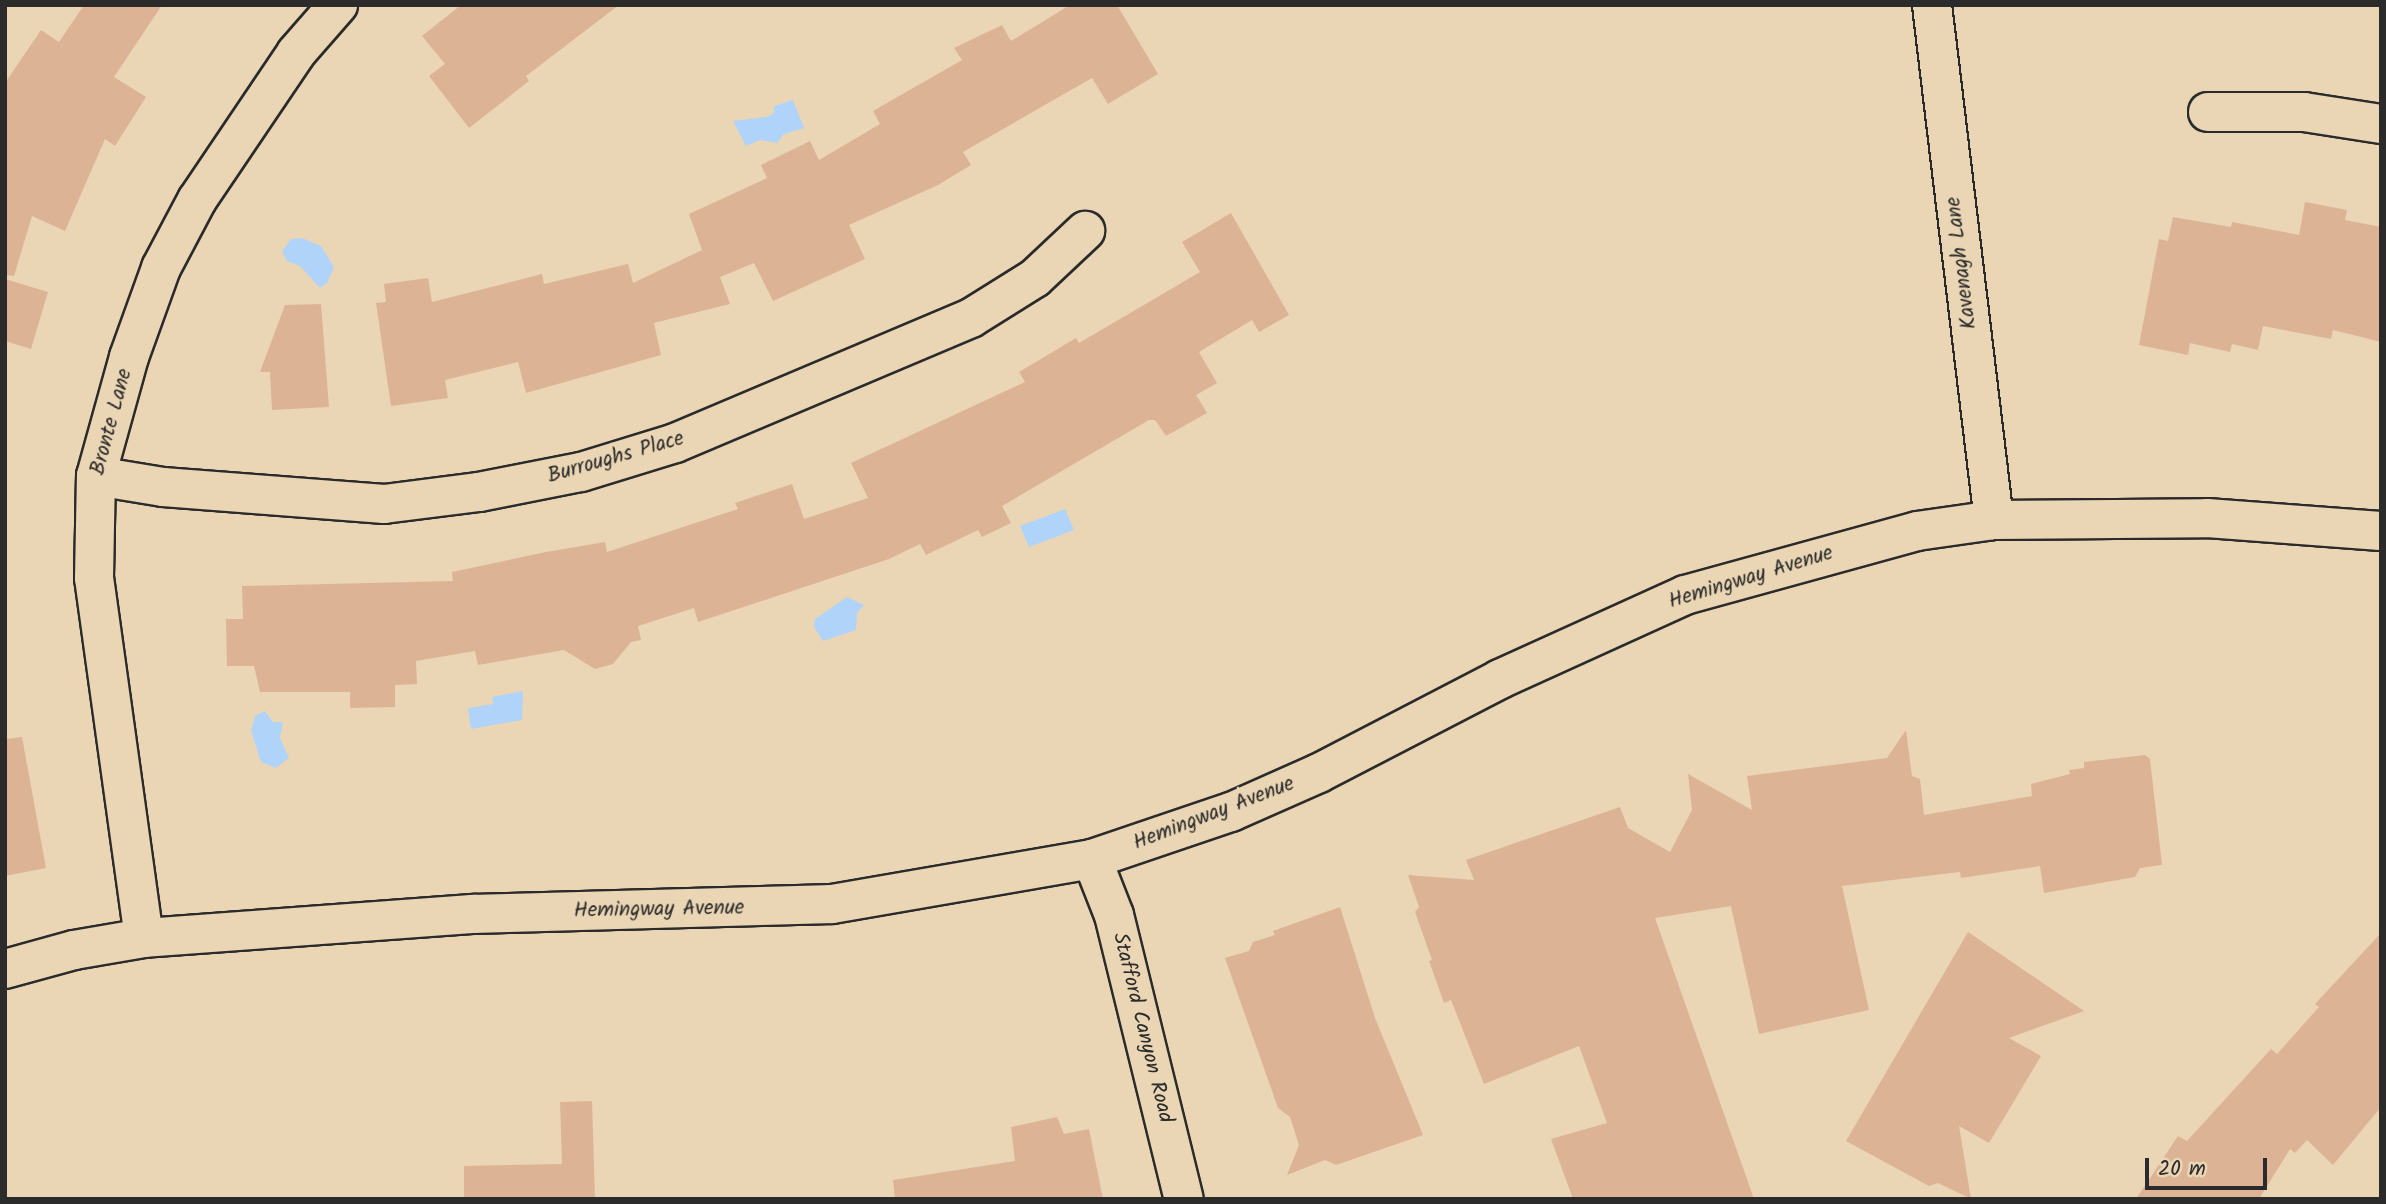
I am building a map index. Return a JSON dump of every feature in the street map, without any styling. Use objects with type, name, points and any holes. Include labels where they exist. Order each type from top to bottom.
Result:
[{"type":"main road","name":"Bronte Lane","points":[[144,938],[94,578],[96,476],[157,281],[197,200],[280,75],[338,5]]},
{"type":"main road","name":"Kavenagh Lane","points":[[1932,5],[1994,520]]},
{"type":"main road","points":[[2208,112],[2304,112],[2381,124]]},
{"type":"main road","name":"Burroughs Place","points":[[96,476],[163,487],[384,504],[480,492],[581,472],[675,443],[971,318],[1035,278],[1085,231]]},
{"type":"main road","name":"Hemingway Avenue","points":[[5,969],[74,950],[144,938],[473,914],[832,904],[1093,859],[1231,811],[1319,773],[1500,679],[1685,595],[1917,531],[1994,520],[2207,517],[2381,531]]},
{"type":"main road","name":"Stafford Canyon Road","points":[[1093,859],[1114,915],[1184,1199]]},
{"type":"water","points":[[793,100],[804,128],[784,134],[777,143],[760,140],[746,146],[733,121],[767,117],[774,113],[774,106]]},
{"type":"water","points":[[302,238],[321,246],[334,267],[327,283],[320,288],[300,266],[287,261],[282,251],[291,239]]},
{"type":"water","points":[[1065,509],[1074,530],[1029,547],[1020,526]]},
{"type":"water","points":[[847,597],[864,605],[857,613],[856,630],[823,641],[814,627],[815,619]]},
{"type":"water","points":[[523,691],[522,720],[471,729],[468,708],[493,704],[492,697]]},
{"type":"water","points":[[265,711],[273,722],[283,722],[280,738],[289,758],[276,768],[261,762],[251,731],[255,716]]},
{"type":"building","points":[[84,5],[162,5],[114,77],[146,97],[115,146],[105,139],[65,231],[32,216],[14,276],[5,275],[5,83],[41,30],[59,42]]},
{"type":"building","points":[[461,5],[619,5],[526,76],[529,81],[469,128],[429,76],[445,64],[422,36]]},
{"type":"building","points":[[1070,5],[1117,5],[1158,74],[1108,104],[1092,78],[963,152],[971,165],[938,185],[849,225],[865,259],[773,301],[754,263],[720,277],[730,304],[654,323],[661,355],[526,393],[518,362],[445,380],[448,398],[391,406],[376,303],[386,302],[384,284],[428,278],[432,302],[542,274],[544,284],[628,264],[633,283],[702,250],[689,214],[767,178],[761,165],[810,141],[819,160],[880,124],[873,111],[962,60],[954,48],[1002,25],[1011,41]]},
{"type":"building","points":[[2305,202],[2347,210],[2345,220],[2381,227],[2381,342],[2333,330],[2331,339],[2263,326],[2258,350],[2232,344],[2230,352],[2190,343],[2188,355],[2139,345],[2159,239],[2168,241],[2173,217],[2231,227],[2232,222],[2299,235]]},
{"type":"building","points":[[1231,213],[1289,315],[1259,332],[1252,320],[1199,352],[1217,383],[1196,395],[1207,413],[1166,436],[1155,420],[1149,420],[1002,506],[1011,523],[982,537],[978,530],[926,555],[920,544],[889,559],[698,622],[694,608],[638,626],[641,640],[631,642],[613,664],[595,669],[564,650],[478,665],[475,651],[416,661],[417,684],[395,685],[395,707],[350,708],[350,692],[260,692],[254,666],[227,666],[226,619],[243,619],[242,586],[453,581],[452,572],[546,552],[605,542],[607,552],[738,509],[735,503],[792,484],[804,519],[868,498],[851,463],[1025,382],[1019,372],[1076,338],[1079,343],[1200,272],[1182,242]]},
{"type":"building","points":[[5,279],[48,292],[31,349],[5,341]]},
{"type":"building","points":[[321,304],[329,407],[272,410],[270,372],[260,372],[285,305]]},
{"type":"building","points":[[1906,730],[1912,776],[1920,779],[1924,815],[2032,796],[2031,784],[2070,774],[2069,770],[2084,768],[2084,762],[2145,755],[2150,759],[2162,865],[2140,868],[2135,877],[2044,893],[2040,866],[1961,878],[1960,872],[1842,886],[1869,1010],[1759,1034],[1731,906],[1655,918],[1754,1199],[1573,1199],[1551,1139],[1607,1123],[1579,1046],[1484,1084],[1451,1000],[1444,1003],[1415,912],[1419,907],[1408,875],[1474,880],[1466,860],[1620,807],[1628,828],[1670,852],[1692,810],[1688,774],[1752,810],[1747,776],[1887,758]]},
{"type":"building","points":[[22,737],[46,868],[5,876],[5,739]]},
{"type":"building","points":[[1340,907],[1375,1018],[1423,1135],[1336,1165],[1325,1160],[1287,1175],[1299,1145],[1290,1117],[1278,1108],[1225,958],[1249,951],[1253,942],[1275,935],[1273,931]]},
{"type":"building","points":[[1968,932],[2084,1011],[2009,1038],[2041,1056],[1989,1143],[1959,1126],[1971,1199],[1938,1183],[1929,1186],[1846,1141]]},
{"type":"building","points":[[2381,933],[2381,1107],[2333,1165],[2307,1140],[2295,1153],[2290,1149],[2259,1199],[2136,1199],[2178,1136],[2187,1141],[2271,1049],[2277,1054],[2319,1007],[2315,1004]]},
{"type":"building","points":[[592,1101],[595,1199],[464,1199],[464,1166],[562,1164],[560,1102]]},
{"type":"building","points":[[1057,1117],[1064,1134],[1089,1129],[1103,1199],[895,1199],[893,1180],[1015,1161],[1011,1127]]}]
